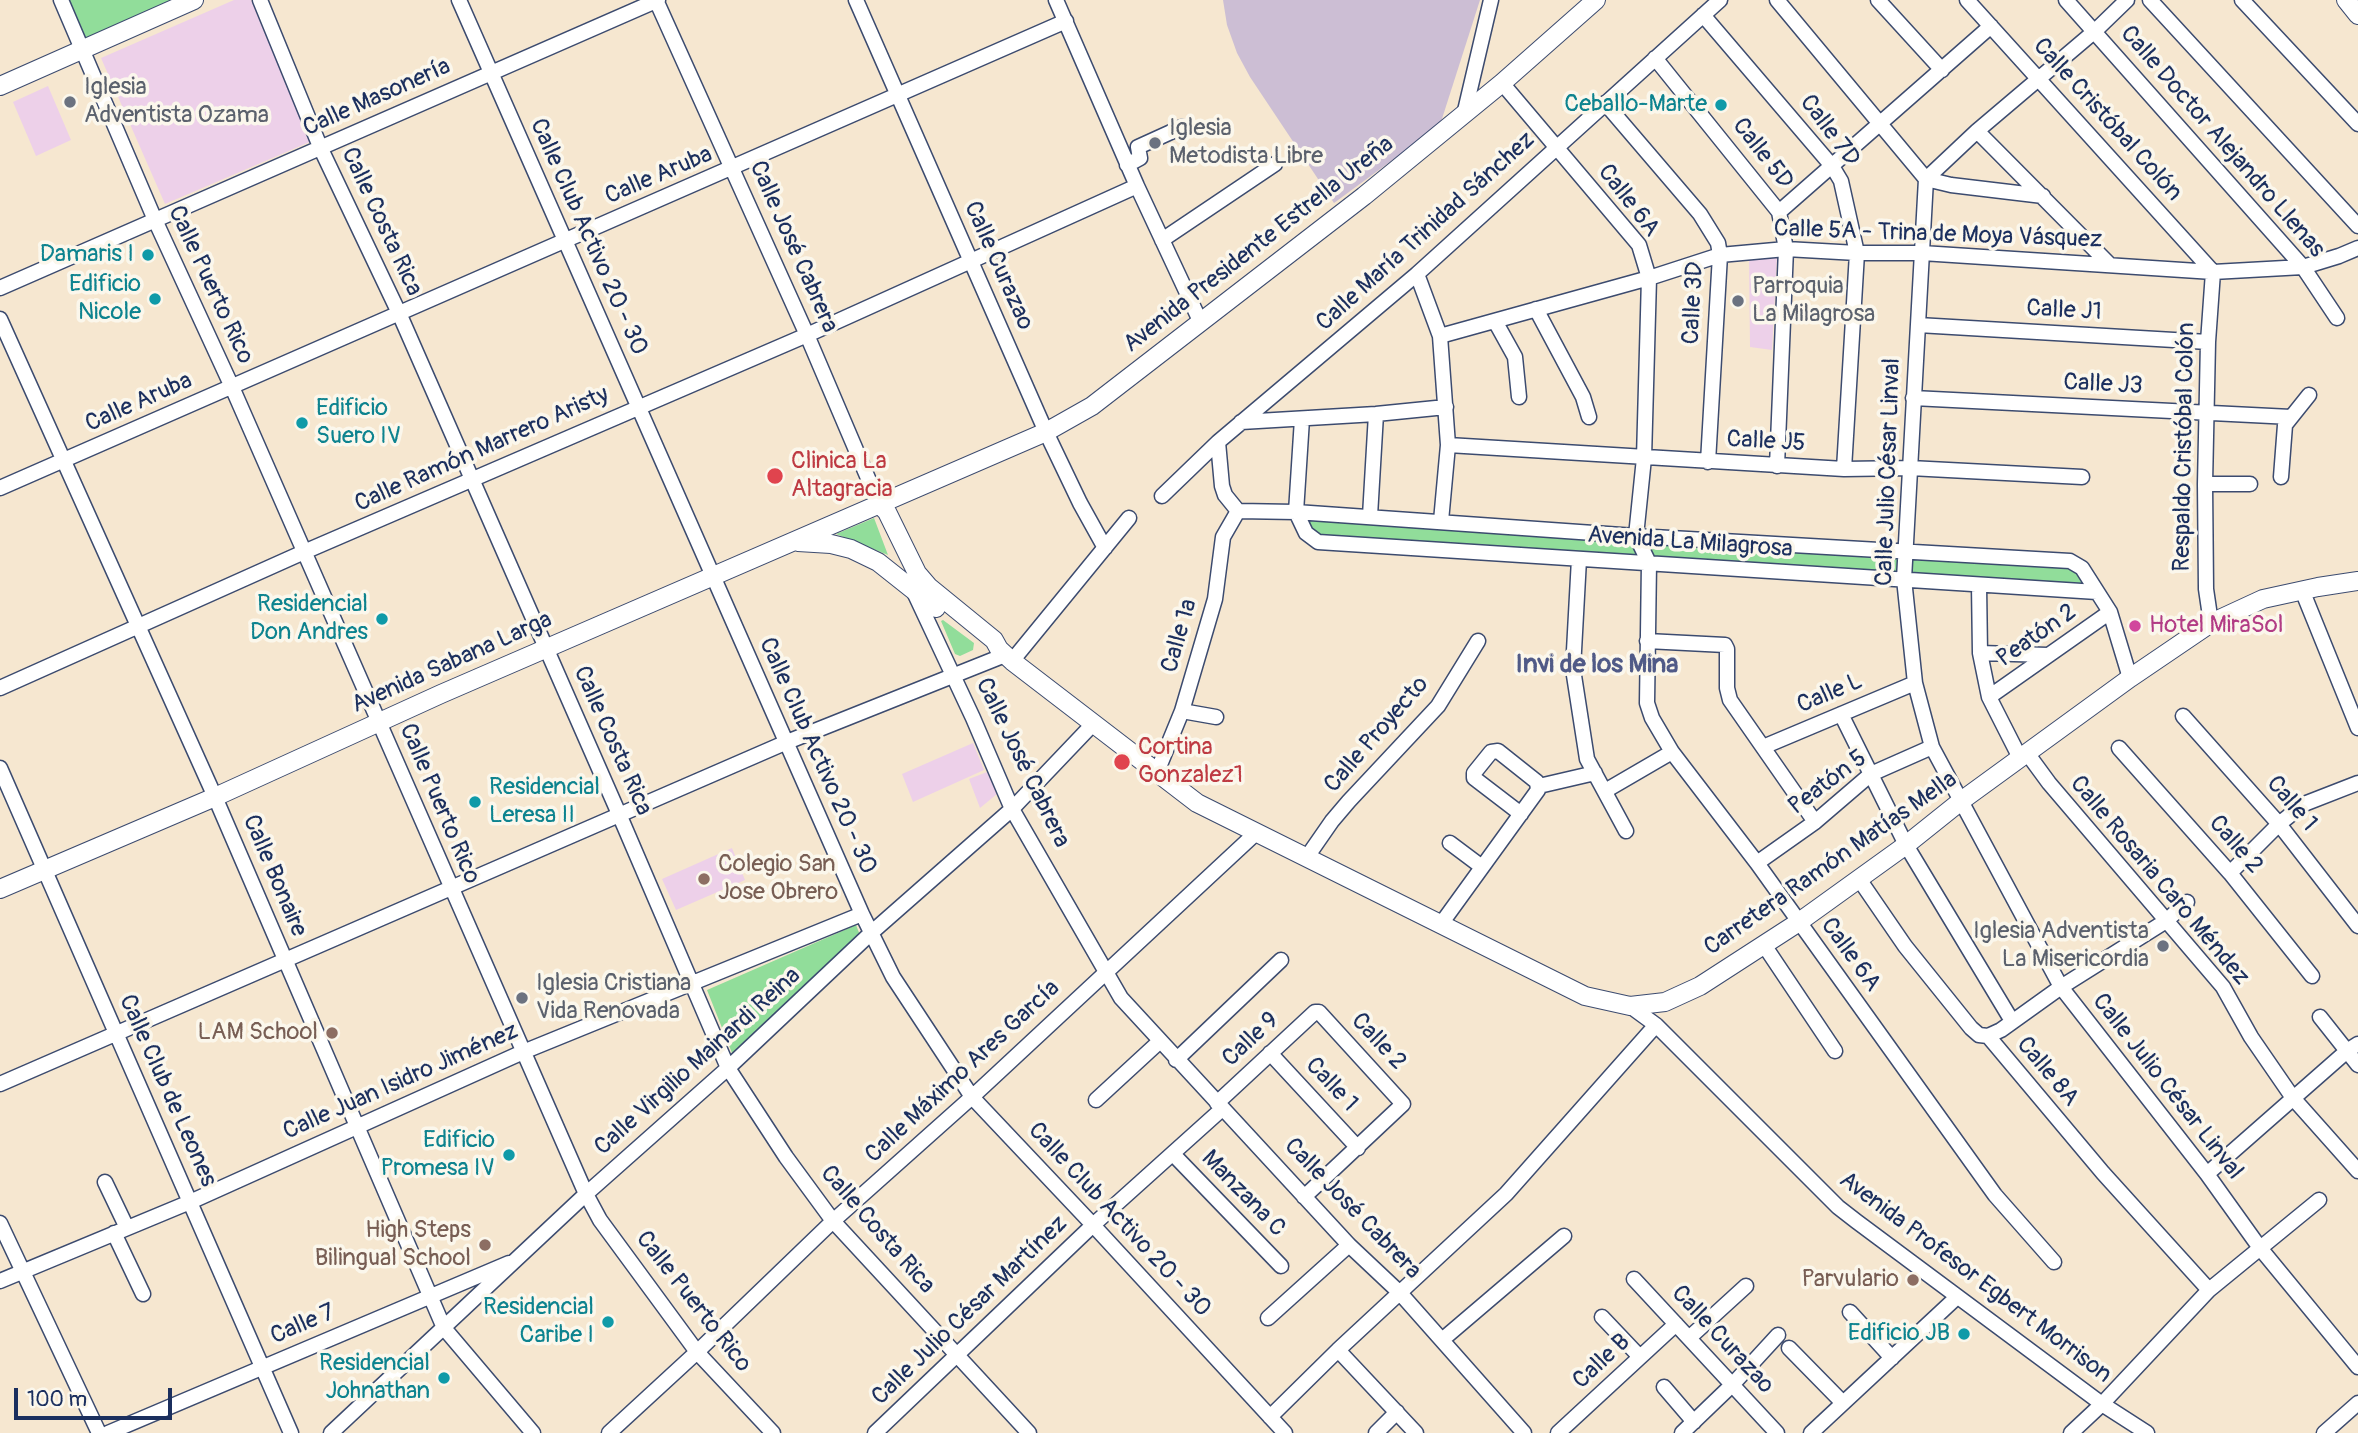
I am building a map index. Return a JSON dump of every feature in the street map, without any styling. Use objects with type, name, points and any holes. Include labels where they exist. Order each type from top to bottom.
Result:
[{"type":"main road","points":[[0,86],[194,0]]},
{"type":"main road","name":"Avenida Presidente Estrella Ureña","points":[[924,486],[1046,432],[1092,405],[1201,323],[1464,115],[1596,0]]},
{"type":"main road","points":[[2346,0],[2358,15]]},
{"type":"main road","name":"Avenida Sabana Larga","points":[[0,889],[215,797],[545,648],[924,486]]},
{"type":"main road","name":"Calle José Cabrera","points":[[879,504],[879,517],[913,590]]},
{"type":"main road","name":"Carretera Ramón Matías Mella","points":[[879,504],[887,512],[916,573],[943,600],[994,640],[1005,655]]},
{"type":"main road","name":"Carretera Ramón Matías Mella","points":[[795,542],[831,544],[851,549],[878,562],[973,636],[1005,655],[1197,803],[1585,996],[1630,1006],[1665,1002],[1700,986],[1799,922],[2130,678],[2211,623],[2263,599],[2358,581]]},
{"type":"street","name":"Calle Puerto Rico","points":[[61,0],[155,220],[232,387],[586,1194],[600,1220],[697,1352],[773,1433]]},
{"type":"street","name":"Calle Costa Rica","points":[[260,0],[321,149],[399,313],[728,1068],[786,1157],[833,1221],[1029,1433]]},
{"type":"street","name":"Calle Club Activo 20 - 30","points":[[459,0],[862,914],[893,977],[972,1097],[1285,1433]]},
{"type":"street","name":"Calle Masonería","points":[[0,288],[657,0]]},
{"type":"street","name":"Calle José Cabrera","points":[[657,0],[807,335],[879,504]]},
{"type":"street","name":"Calle Curazao","points":[[856,0],[1046,432],[1105,548]]},
{"type":"street","points":[[1056,0],[1137,186],[1201,323]]},
{"type":"street","points":[[1464,115],[1491,0]]},
{"type":"street","name":"Calle María Trinidad Sánchez","points":[[1162,496],[1218,442],[1417,274],[1720,0]]},
{"type":"street","points":[[1777,0],[1926,179],[1951,185],[2043,196]]},
{"type":"street","points":[[1878,0],[1942,70]]},
{"type":"street","name":"Calle Cristóbal Colón","points":[[1967,0],[2213,272]]},
{"type":"street","name":"Calle Doctor Alejandro Llenas","points":[[2066,0],[2303,267],[2337,317]]},
{"type":"street","points":[[1926,179],[2127,0]]},
{"type":"street","points":[[2150,0],[2358,226]]},
{"type":"street","points":[[2242,0],[2358,124]]},
{"type":"street","name":"Calle 7D","points":[[1703,15],[1832,166],[1841,181],[1857,253],[1844,469]]},
{"type":"street","name":"Calle Aruba","points":[[0,488],[1066,22]]},
{"type":"street","points":[[1779,212],[1990,26]]},
{"type":"street","name":"Calle 5D","points":[[1655,58],[1779,212],[1786,249],[1777,466]]},
{"type":"street","name":"Calle 6A","points":[[1502,83],[1639,245],[1649,278],[1644,458],[1636,536],[1649,563],[1647,703],[1652,718],[1672,752],[1757,863],[1995,1195],[2053,1262]]},
{"type":"street","name":"Calle 3D","points":[[1605,103],[1712,230],[1720,255],[1708,462]]},
{"type":"street","points":[[1128,165],[1140,158],[1138,147],[1182,127]]},
{"type":"street","points":[[1977,131],[2109,264]]},
{"type":"street","points":[[1162,240],[1275,164]]},
{"type":"street","name":"Calle Julio César Linval","points":[[1926,179],[1904,579],[1915,683],[1932,747],[2061,987],[2207,1174],[2260,1248],[2358,1367]]},
{"type":"street","name":"Calle Ramón Marrero Aristy","points":[[0,688],[304,552],[807,335],[1137,186]]},
{"type":"street","name":"Calle 5A - Trina de Moya Vásquez","points":[[1440,336],[1649,278],[1720,255],[1786,249],[1922,253],[2213,272],[2303,267],[2358,248]]},
{"type":"street","name":"Respaldo Cristóbal Colón","points":[[2211,623],[2206,589],[2205,484],[2208,342],[2213,272]]},
{"type":"street","points":[[1417,274],[1440,336],[1448,445],[1441,521]]},
{"type":"street","points":[[1536,309],[1583,397],[1590,417]]},
{"type":"street","name":"Calle Bonaire","points":[[0,318],[215,797],[444,1328],[533,1433]]},
{"type":"street","points":[[1495,321],[1515,357],[1519,397]]},
{"type":"street","name":"Calle J1","points":[[1918,325],[2208,342]]},
{"type":"street","points":[[2281,477],[2285,425],[2309,395]]},
{"type":"street","name":"Calle J3","points":[[1913,398],[2291,417]]},
{"type":"street","points":[[1241,422],[1446,407]]},
{"type":"street","points":[[1370,516],[1376,414]]},
{"type":"street","points":[[1296,512],[1302,419]]},
{"type":"street","points":[[1218,442],[1217,456],[1222,486],[1225,495],[1238,511]]},
{"type":"street","name":"Calle J5","points":[[1448,445],[1777,466],[1910,468],[2082,477]]},
{"type":"street","points":[[2205,484],[2250,484]]},
{"type":"street","name":"Avenida La Milagrosa","points":[[1238,511],[1370,516],[1636,536],[2070,562],[2082,568],[2110,612],[2130,678]]},
{"type":"street","name":"Calle 1a","points":[[1157,772],[1182,711],[1215,599],[1223,537],[1238,511]]},
{"type":"street","name":"Avenida La Milagrosa","points":[[1296,512],[1306,533],[1318,542],[2097,592]]},
{"type":"street","points":[[0,1084],[787,742],[1005,655],[1105,548],[1129,518]]},
{"type":"street","points":[[1579,559],[1573,669],[1587,759],[1626,831]]},
{"type":"street","name":"Calle Rosaria Caro Méndez","points":[[1979,585],[1980,653],[1989,697],[2023,756],[2223,987],[2251,1037],[2294,1098],[2358,1171]]},
{"type":"street","name":"Calle José Cabrera","points":[[913,590],[1012,808],[1104,973],[1121,998],[1349,1245],[1400,1293],[1524,1433]]},
{"type":"street","points":[[2302,590],[2358,728]]},
{"type":"street","name":"Peatón 2","points":[[1989,697],[2110,612]]},
{"type":"street","name":"Calle Proyecto","points":[[1307,857],[1349,800],[1438,706],[1478,641]]},
{"type":"street","points":[[1647,641],[1725,645],[1727,695],[1815,822]]},
{"type":"street","points":[[1980,653],[2048,655]]},
{"type":"street","name":"Calle L","points":[[1763,747],[1915,683]]},
{"type":"street","points":[[1182,711],[1216,717]]},
{"type":"street","points":[[1841,714],[1906,845],[2012,1021]]},
{"type":"street","name":"Calle 1","points":[[2183,716],[2279,824],[2358,926]]},
{"type":"street","name":"Calle Virgilio Mainardi Reina","points":[[331,1433],[586,1194],[1012,808],[1094,723]]},
{"type":"street","name":"Peatón 5","points":[[1757,863],[1815,822],[1871,774],[1932,747]]},
{"type":"street","name":"Calle 2","points":[[2119,748],[2230,873],[2312,976]]},
{"type":"street","points":[[1521,814],[1474,778],[1474,773],[1491,752],[1498,751],[1539,786]]},
{"type":"street","points":[[1605,791],[1672,752]]},
{"type":"street","name":"Calle Club de Leones","points":[[0,768],[292,1433]]},
{"type":"street","points":[[1441,924],[1539,786],[1595,773]]},
{"type":"street","points":[[2230,873],[2279,824],[2304,804],[2358,783]]},
{"type":"street","name":"Calle Máximo Ares García","points":[[608,1433],[833,1221],[972,1097],[1257,832]]},
{"type":"street","points":[[1450,843],[1482,867]]},
{"type":"street","name":"Calle 8A","points":[[1859,879],[1905,946],[1971,1028],[1979,1035],[1988,1036],[2103,1173],[2209,1290]]},
{"type":"street","points":[[1988,1036],[2166,921],[2187,902]]},
{"type":"street","name":"Calle Juan Isidro Jiménez","points":[[0,1281],[190,1202],[523,1052],[862,914]]},
{"type":"street","points":[[1764,945],[1836,1051]]},
{"type":"street","points":[[1176,1060],[1281,960]]},
{"type":"street","name":"Avenida Profesor Egbert Morrison","points":[[1630,1006],[1656,1025],[1838,1207],[2102,1404],[2147,1433]]},
{"type":"street","name":"Calle 2","points":[[1318,1011],[1403,1104],[1358,1148]]},
{"type":"street","name":"Calle 9","points":[[1219,1106],[1270,1053],[1318,1011]]},
{"type":"street","points":[[2320,1017],[2352,1048],[2358,1065]]},
{"type":"street","points":[[1263,1433],[1272,1419],[1338,1350],[1506,1194],[1656,1025]]},
{"type":"street","points":[[1096,1100],[1159,1042]]},
{"type":"street","points":[[2207,1174],[2352,1048]]},
{"type":"street","name":"Calle 1","points":[[1270,1053],[1358,1148]]},
{"type":"street","name":"Calle Julio César Martínez","points":[[875,1433],[1093,1225],[1173,1154],[1219,1106]]},
{"type":"street","points":[[1304,1197],[1358,1148]]},
{"type":"street","name":"Manzana C","points":[[1173,1154],[1281,1266]]},
{"type":"street","points":[[105,1182],[143,1294]]},
{"type":"street","points":[[2071,1433],[2102,1404],[2209,1290],[2319,1200]]},
{"type":"street","points":[[0,1223],[99,1433]]},
{"type":"street","points":[[1442,1340],[1564,1236]]},
{"type":"street","points":[[1268,1318],[1349,1245]]},
{"type":"street","name":"Calle 7","points":[[108,1433],[517,1260]]},
{"type":"street","name":"Calle Curazao","points":[[1634,1279],[1777,1433]]},
{"type":"street","points":[[1689,1338],[1746,1286]]},
{"type":"street","points":[[1811,1433],[1957,1297]]},
{"type":"street","points":[[1850,1312],[1892,1358]]},
{"type":"street","points":[[1602,1317],[1640,1357]]},
{"type":"street","name":"Calle B","points":[[1558,1433],[1676,1324]]},
{"type":"street","points":[[1682,1433],[1779,1335]]},
{"type":"street","points":[[1789,1348],[1843,1403]]},
{"type":"street","points":[[1338,1350],[1416,1433]]},
{"type":"street","points":[[1664,1387],[1694,1422]]},
{"type":"street","points":[[2324,1433],[2358,1404]]},
{"type":"street","points":[[1376,1433],[1397,1412]]},
{"type":"shaded area","points":[[234,0],[251,0],[312,141],[165,204],[101,58]]},
{"type":"shaded area","points":[[1223,0],[1480,0],[1440,125],[1334,203],[1250,77],[1237,53],[1227,25]]},
{"type":"shaded area","points":[[48,86],[71,140],[36,156],[13,102]]},
{"type":"shaded area","points":[[1749,253],[1777,256],[1772,350],[1750,347]]},
{"type":"shaded area","points":[[973,743],[984,770],[913,802],[902,774]]},
{"type":"shaded area","points":[[987,772],[997,794],[980,808],[969,779]]},
{"type":"shaded area","name":"Colegio San Jose Obrero","points":[[732,848],[745,880],[676,910],[662,879]]},
{"type":"green space","points":[[66,0],[183,0],[85,43]]},
{"type":"green space","points":[[874,518],[888,555],[836,534]]},
{"type":"green space","points":[[1308,518],[2068,567],[2078,572],[2083,584],[1319,537],[1310,530]]},
{"type":"green space","points":[[941,621],[974,643],[973,650],[960,656],[955,654]]},
{"type":"green space","points":[[856,925],[860,935],[732,1053],[707,990]]},
{"type":"place","name":"Iglesia Adventista Ozama","points":[[70,102]]},
{"type":"place","name":"Ceballo-Marte","points":[[1721,105]]},
{"type":"place","name":"Iglesia Metodista Libre","points":[[1155,143]]},
{"type":"place","name":"Damaris I","points":[[148,255]]},
{"type":"place","name":"Edificio Nicole","points":[[155,299]]},
{"type":"place","name":"Parroquia La Milagrosa","points":[[1738,301]]},
{"type":"place","name":"Edificio Suero IV","points":[[302,423]]},
{"type":"place","name":"Clinica La Altagracia","points":[[775,476]]},
{"type":"place","name":"Residencial Don Andres","points":[[382,619]]},
{"type":"place","name":"Hotel MiraSol","points":[[2135,626]]},
{"type":"place","name":"Cortina Gonzalez1","points":[[1122,762]]},
{"type":"place","name":"Residencial Leresa II","points":[[475,802]]},
{"type":"place","name":"Colegio San Jose Obrero","points":[[704,879]]},
{"type":"place","name":"Iglesia Adventista La Misericordia","points":[[2163,946]]},
{"type":"place","name":"Iglesia Cristiana Vida Renovada","points":[[522,998]]},
{"type":"place","name":"LAM School","points":[[332,1033]]},
{"type":"place","name":"Edificio Promesa IV","points":[[509,1155]]},
{"type":"place","name":"High Steps Bilingual School","points":[[485,1245]]},
{"type":"place","name":"Parvulario","points":[[1913,1280]]},
{"type":"place","name":"Residencial Caribe I","points":[[608,1322]]},
{"type":"place","name":"Edificio JB","points":[[1964,1334]]},
{"type":"place","name":"Residencial Johnathan","points":[[444,1378]]},
{"type":"district","name":"Invi de los Mina","points":[[1597,665]]}]
